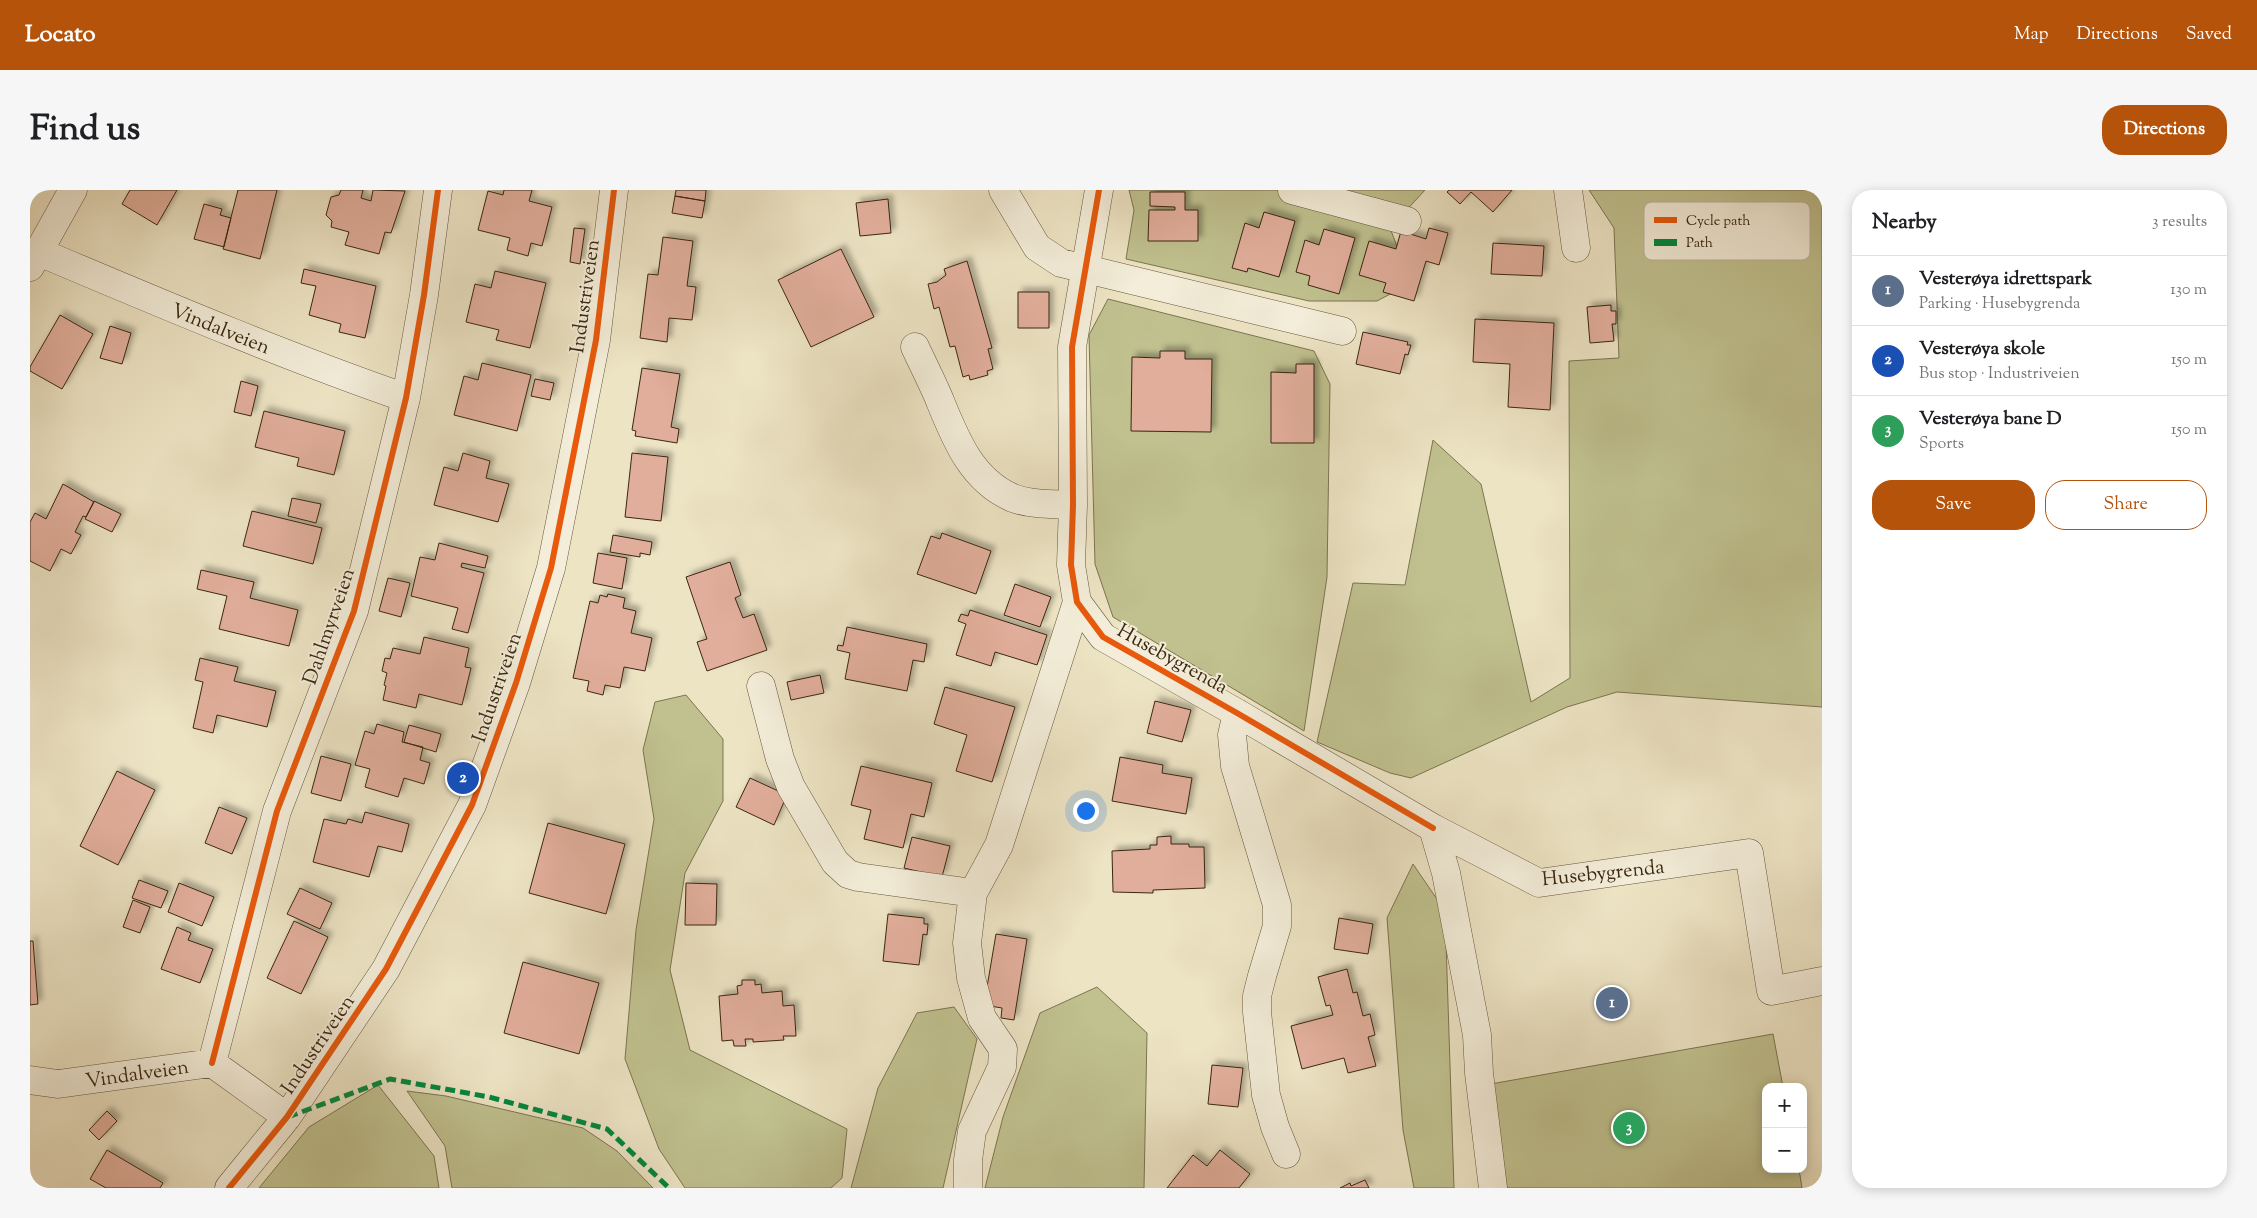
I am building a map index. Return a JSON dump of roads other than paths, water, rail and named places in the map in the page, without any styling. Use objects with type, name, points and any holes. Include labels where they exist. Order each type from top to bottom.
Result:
[{"type":"street","name":"Vindalveien","points":[[73,190],[34,259],[406,398]]},
{"type":"street","name":"Dahlmyrveien","points":[[212,1063],[277,811],[354,611],[406,398],[424,295],[438,190]]},
{"type":"street","name":"Industriveien","points":[[229,1188],[287,1117],[386,969],[472,805],[516,683],[551,568],[596,340],[614,190]]},
{"type":"street","points":[[1003,190],[1037,247],[1062,263],[1342,331]]},
{"type":"street","name":"Husebygrenda","points":[[968,1188],[968,1160],[972,1131],[1002,1067],[1003,1049],[982,1018],[971,978],[967,943],[973,893],[999,845],[1077,602],[1071,564],[1073,505],[1072,347],[1098,190]]},
{"type":"street","points":[[1292,190],[1406,221]]},
{"type":"street","points":[[1568,190],[1576,248]]},
{"type":"street","points":[[915,347],[956,440],[966,457],[986,481],[1003,493],[1026,502],[1073,505]]},
{"type":"street","name":"Husebygrenda","points":[[1077,602],[1103,637],[1433,828],[1539,882],[1749,853],[1771,991],[1822,981]]},
{"type":"street","points":[[761,686],[780,758],[791,787],[835,862],[848,874],[858,877],[973,893]]},
{"type":"street","points":[[1237,713],[1232,735],[1235,766],[1277,905],[1277,926],[1257,996],[1257,1012],[1266,1095],[1275,1127],[1286,1154]]},
{"type":"street","points":[[1433,828],[1446,873],[1477,1035],[1479,1073],[1493,1188]]},
{"type":"street","name":"Vindalveien","points":[[30,1080],[58,1084],[212,1063],[287,1117]]},
{"type":"place","name":"Vesterøya skole","points":[[463,778]]},
{"type":"place","name":"Vesterøya idrettspark","points":[[1612,1003]]},
{"type":"place","name":"Vesterøya bane D","points":[[1629,1128]]}]
